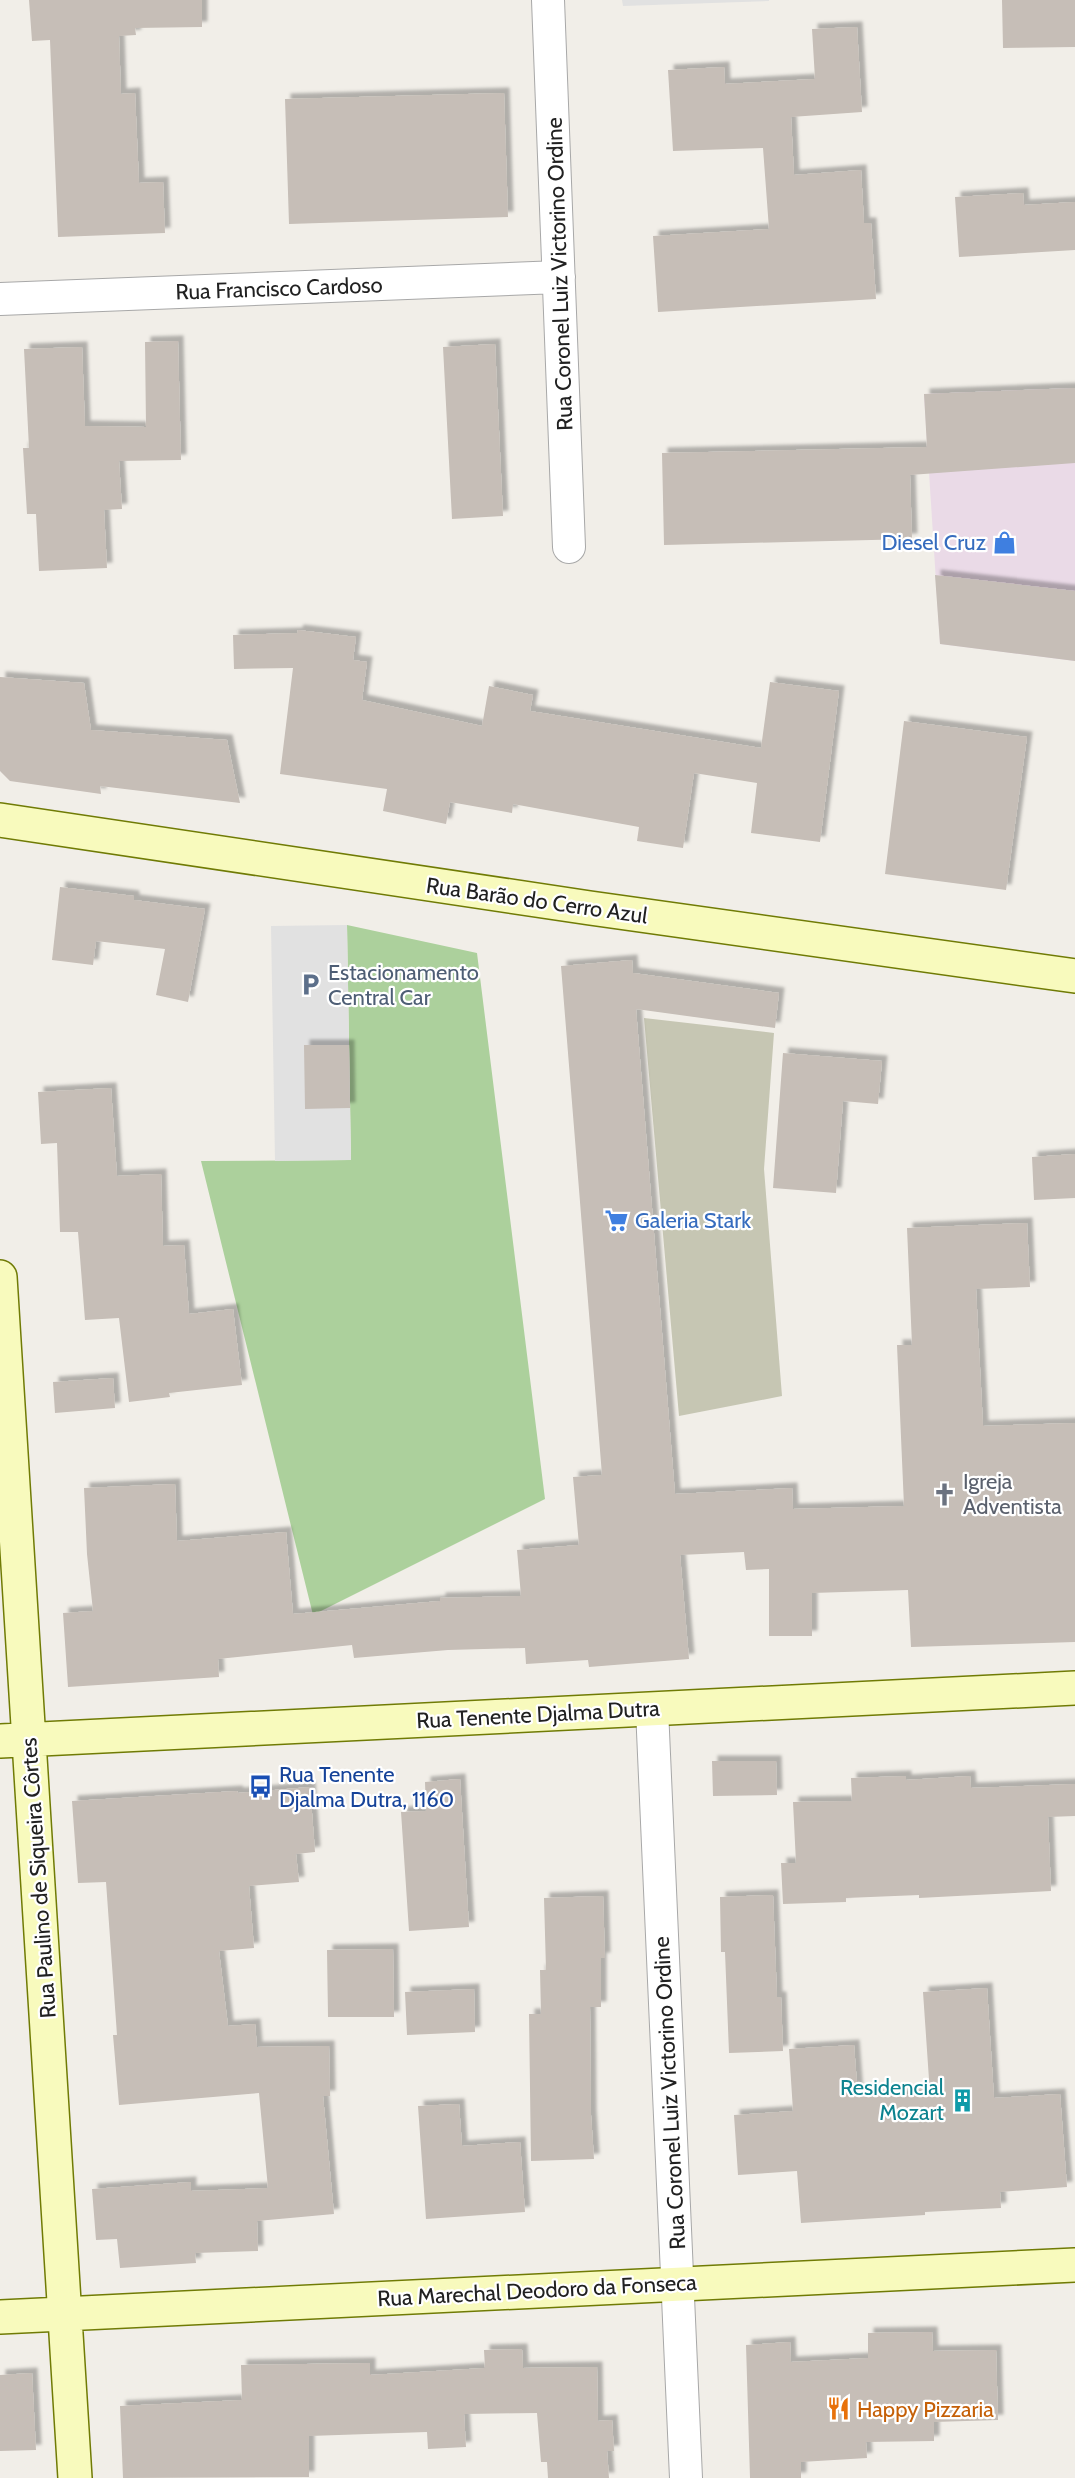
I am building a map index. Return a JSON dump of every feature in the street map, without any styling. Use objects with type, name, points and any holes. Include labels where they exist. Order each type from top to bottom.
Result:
[{"type":"street","name":"Rua Coronel Luiz Victorino Ordine","points":[[548,0],[569,547]]},
{"type":"street","name":"Rua Francisco Cardoso","points":[[0,299],[559,277]]},
{"type":"street","name":"Rua Barão do Cerro Azul","points":[[0,819],[590,908],[1075,976]]},
{"type":"street","name":"Rua Paulino de Siqueira Côrtes","points":[[0,1277],[14,1740],[65,2314],[75,2478]]},
{"type":"street","name":"Rua Tenente Djalma Dutra","points":[[14,1740],[1075,1688]]},
{"type":"street","name":"Rua Coronel Luiz Victorino Ordine","points":[[652,1709],[686,2478]]},
{"type":"street","name":"Rua Marechal Deodoro da Fonseca","points":[[0,2317],[1075,2265]]},
{"type":"shaded area","points":[[622,0],[769,0],[769,1],[623,6]]},
{"type":"shaded area","name":"Diesel Cruz","points":[[1075,388],[1075,661],[940,644],[924,394]]},
{"type":"shaded area","name":"Estacionamento Central Car","points":[[347,925],[351,1160],[275,1161],[271,926]]},
{"type":"shaded area","points":[[644,1018],[774,1033],[764,1169],[782,1396],[679,1416]]},
{"type":"green space","points":[[347,925],[477,953],[545,1499],[313,1615],[201,1161],[351,1160]]},
{"type":"building","points":[[29,0],[202,0],[202,27],[135,28],[136,35],[119,36],[121,94],[135,93],[139,183],[163,182],[165,233],[58,237],[50,40],[32,41]]},
{"type":"building","points":[[1002,0],[1075,0],[1075,47],[1003,48]]},
{"type":"building","points":[[857,27],[862,112],[791,117],[794,175],[861,170],[864,223],[871,223],[876,299],[658,312],[653,236],[769,229],[763,148],[673,151],[668,70],[724,67],[725,84],[815,79],[812,29]]},
{"type":"building","points":[[504,93],[508,217],[289,224],[285,99]]},
{"type":"building","points":[[1023,193],[1024,205],[1075,202],[1075,250],[959,257],[955,197]]},
{"type":"building","points":[[178,341],[181,460],[119,461],[122,509],[104,510],[107,568],[39,571],[36,514],[27,514],[23,448],[29,448],[24,349],[82,347],[85,426],[146,427],[145,342]]},
{"type":"building","points":[[495,344],[503,516],[452,519],[443,347]]},
{"type":"building","points":[[1075,388],[1075,463],[910,475],[912,539],[664,545],[662,453],[927,447],[924,394]]},
{"type":"building","points":[[935,575],[1075,591],[1075,661],[940,644]]},
{"type":"building","points":[[298,630],[356,637],[353,660],[367,662],[362,700],[482,726],[489,686],[533,695],[530,711],[761,748],[770,682],[839,691],[820,842],[751,833],[757,783],[694,773],[683,848],[637,841],[639,827],[513,804],[512,813],[450,802],[446,824],[383,811],[387,789],[280,774],[293,668],[234,669],[233,635],[297,633]]},
{"type":"building","points":[[0,677],[84,683],[91,730],[227,740],[240,803],[100,786],[101,794],[10,781],[0,771]]},
{"type":"building","points":[[904,721],[1027,737],[1006,890],[885,874]]},
{"type":"building","points":[[60,887],[134,896],[134,900],[205,909],[188,1002],[156,995],[165,949],[96,941],[93,965],[52,960]]},
{"type":"building","points":[[632,960],[633,973],[779,993],[775,1028],[636,1009],[675,1494],[792,1488],[793,1509],[904,1506],[897,1345],[912,1345],[907,1228],[1027,1223],[1030,1287],[976,1289],[983,1426],[1075,1423],[1075,1642],[911,1647],[908,1590],[812,1593],[812,1636],[769,1636],[769,1569],[746,1570],[744,1552],[680,1555],[689,1659],[589,1667],[588,1660],[526,1664],[525,1648],[448,1650],[354,1658],[352,1645],[218,1659],[219,1677],[68,1687],[63,1613],[93,1611],[87,1554],[84,1488],[175,1484],[177,1541],[286,1532],[293,1614],[440,1601],[440,1598],[521,1596],[517,1550],[579,1545],[573,1477],[602,1475],[561,966]]},
{"type":"building","points":[[304,1045],[349,1045],[350,1108],[305,1109]]},
{"type":"building","points":[[783,1053],[882,1061],[878,1104],[843,1101],[836,1193],[773,1188]]},
{"type":"building","points":[[111,1088],[117,1176],[161,1174],[163,1246],[184,1245],[189,1314],[233,1309],[242,1385],[169,1393],[170,1397],[129,1402],[119,1318],[85,1320],[78,1232],[60,1232],[57,1143],[41,1144],[38,1092]]},
{"type":"building","points":[[1075,1154],[1075,1198],[1034,1200],[1032,1157]]},
{"type":"building","points":[[113,1378],[115,1408],[55,1413],[53,1382]]},
{"type":"building","points":[[712,1761],[776,1761],[777,1795],[713,1796]]},
{"type":"building","points":[[906,1776],[906,1780],[970,1776],[971,1788],[1075,1784],[1075,1816],[1048,1817],[1051,1891],[919,1898],[919,1895],[846,1898],[846,1902],[783,1904],[781,1863],[796,1863],[793,1802],[852,1801],[851,1778]]},
{"type":"building","points":[[460,1779],[469,1927],[409,1931],[401,1812],[426,1811],[425,1782]]},
{"type":"building","points":[[310,1787],[315,1852],[296,1854],[299,1882],[249,1886],[254,1948],[219,1951],[228,2026],[255,2024],[257,2047],[329,2046],[330,2096],[323,2096],[334,2214],[257,2221],[258,2251],[195,2253],[196,2263],[120,2268],[117,2239],[96,2240],[92,2189],[191,2182],[191,2191],[268,2188],[259,2093],[119,2105],[113,2035],[117,2035],[106,1882],[78,1883],[72,1801]]},
{"type":"building","points":[[773,1895],[777,1997],[781,1997],[783,2051],[729,2053],[725,1952],[721,1952],[720,1897]]},
{"type":"building","points":[[603,1896],[605,1958],[601,1958],[601,2007],[590,2007],[591,2115],[594,2159],[531,2161],[529,2014],[541,2014],[540,1970],[546,1970],[544,1898]]},
{"type":"building","points":[[393,1949],[394,2017],[328,2017],[327,1950]]},
{"type":"building","points":[[987,1988],[994,2098],[1060,2094],[1067,2187],[1000,2192],[1001,2208],[801,2223],[797,2171],[738,2175],[734,2115],[793,2111],[789,2049],[854,2045],[858,2097],[930,2094],[923,1992]]},
{"type":"building","points":[[474,1989],[475,2032],[407,2035],[405,1992]]},
{"type":"building","points":[[459,2104],[462,2146],[520,2142],[525,2212],[426,2219],[418,2106]]},
{"type":"building","points":[[932,2332],[933,2351],[996,2350],[998,2420],[934,2422],[934,2441],[866,2442],[867,2458],[801,2462],[801,2478],[750,2478],[746,2345],[790,2342],[791,2362],[868,2358],[868,2333]]},
{"type":"building","points":[[522,2349],[523,2368],[597,2367],[598,2421],[612,2420],[614,2451],[607,2451],[609,2478],[548,2478],[547,2462],[541,2462],[537,2413],[464,2414],[466,2447],[428,2449],[427,2432],[309,2436],[309,2477],[123,2478],[120,2406],[242,2400],[241,2365],[370,2363],[370,2375],[485,2368],[484,2350]]},
{"type":"building","points":[[32,2373],[36,2450],[0,2451],[0,2375]]},
{"type":"place","name":"Diesel Cruz","points":[[1004,542]]},
{"type":"place","name":"Estacionamento Central Car","points":[[310,985]]},
{"type":"place","name":"Galeria Stark","points":[[617,1220]]},
{"type":"place","name":"Igreja Adventista","points":[[945,1494]]},
{"type":"place","name":"Rua Tenente Djalma Dutra, 1160","points":[[261,1787]]},
{"type":"place","name":"Residencial Mozart","points":[[962,2100]]},
{"type":"place","name":"Happy Pizzaria","points":[[839,2409]]}]
